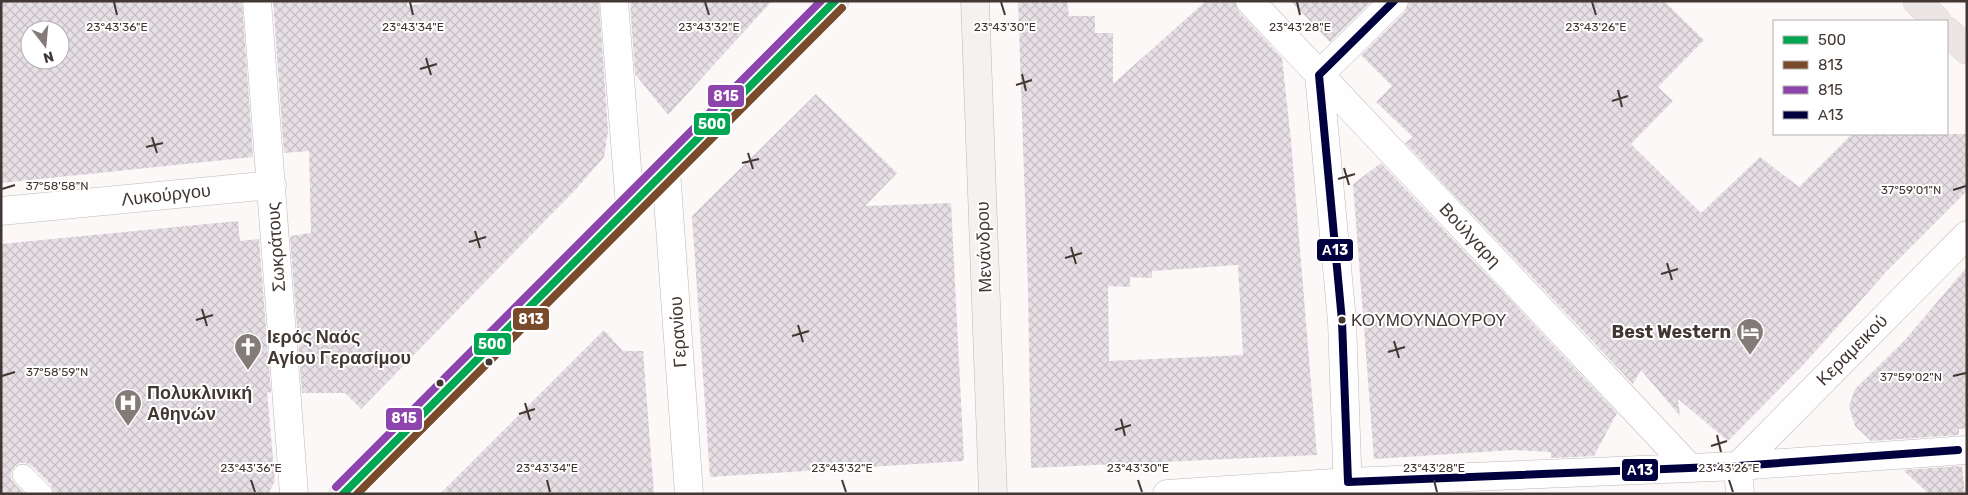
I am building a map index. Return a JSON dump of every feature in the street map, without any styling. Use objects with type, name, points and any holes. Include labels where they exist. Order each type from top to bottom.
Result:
[{"type":"main road","points":[[343,494],[835,1]]},
{"type":"main road","points":[[1917,1],[1936,20]]},
{"type":"main road","points":[[1948,32],[1967,50]]},
{"type":"street","name":"Σωκράτους","points":[[257,1],[294,494]]},
{"type":"street","points":[[614,1],[630,207]]},
{"type":"street","name":"Μενάνδρου","points":[[975,1],[993,494]]},
{"type":"street","name":"Βούλγαρη","points":[[1250,1],[1690,468]]},
{"type":"street","points":[[1348,488],[1342,321],[1319,75],[1394,1]]},
{"type":"street","name":"Γερανίου","points":[[666,170],[689,494]]},
{"type":"street","name":"Λυκούργου","points":[[1,212],[272,185]]},
{"type":"street","name":"Κεραμεικού","points":[[1738,466],[1967,235]]},
{"type":"street","points":[[1168,494],[1348,488],[1738,466],[1967,450]]},
{"type":"street","points":[[1738,466],[1740,494]]},
{"type":"lane","points":[[23,475],[42,494]]},
{"type":"building","points":[[1,1],[242,1],[253,157],[1,183]]},
{"type":"building","points":[[273,1],[407,1],[407,6],[443,1],[599,1],[608,131],[604,157],[577,188],[361,409],[345,393],[302,393],[290,236],[311,233],[309,151],[284,153]]},
{"type":"building","points":[[630,1],[772,1],[668,115],[635,74]]},
{"type":"building","points":[[1018,1],[1067,1],[1069,16],[1095,16],[1095,33],[1113,33],[1113,84],[1206,1],[1235,1],[1239,12],[1282,58],[1291,141],[1317,455],[1031,468],[1028,288]],"holes":[[[1238,265],[1243,355],[1109,361],[1108,286],[1130,287],[1130,277],[1152,278],[1152,271]]]},
{"type":"building","points":[[1291,1],[1372,1],[1330,42]]},
{"type":"building","points":[[1409,1],[1664,1],[1704,40],[1658,87],[1673,101],[1631,144],[1701,213],[1760,157],[1799,187],[1851,135],[1967,134],[1967,191],[1886,272],[1805,363],[1728,441],[1678,399],[1680,416],[1641,370],[1633,384],[1405,143],[1413,137],[1376,102],[1392,86],[1361,55],[1405,12]]},
{"type":"building","points":[[816,94],[897,173],[865,206],[951,203],[964,461],[710,477],[692,216]]},
{"type":"building","points":[[1381,163],[1617,413],[1594,456],[1551,458],[1551,452],[1513,450],[1374,459],[1353,184]]},
{"type":"building","points":[[238,221],[240,241],[259,239],[271,393],[267,392],[275,481],[268,494],[54,494],[51,485],[32,466],[26,463],[19,463],[11,472],[11,479],[24,494],[1,494],[1,244]]},
{"type":"building","points":[[1967,267],[1967,428],[1959,429],[1959,435],[1871,441],[1855,426],[1849,406],[1855,389],[1904,341]]},
{"type":"building","points":[[604,330],[623,351],[643,351],[654,494],[440,494]]},
{"type":"building","points":[[1962,466],[1965,494],[1929,494],[1903,470]]},
{"type":"transit line","name":"815","points":[[336,487],[821,1]]},
{"type":"transit line","name":"500","points":[[343,494],[835,1]]},
{"type":"transit line","name":"Α13","points":[[1394,1],[1319,75],[1342,321],[1348,482],[1738,466],[1958,450]]},
{"type":"transit line","name":"813","points":[[357,494],[842,8]]},
{"type":"place","name":"ΚΟΥΜΟΥΝΔΟΥΡΟΥ","points":[[1342,320]]},
{"type":"place","name":"Best Western","points":[[1750,356]]},
{"type":"place","name":"Ιερός Ναός Αγίου Γερασίμου","points":[[248,371]]},
{"type":"place","name":"Πολυκλινική Αθηνών","points":[[128,427]]}]
